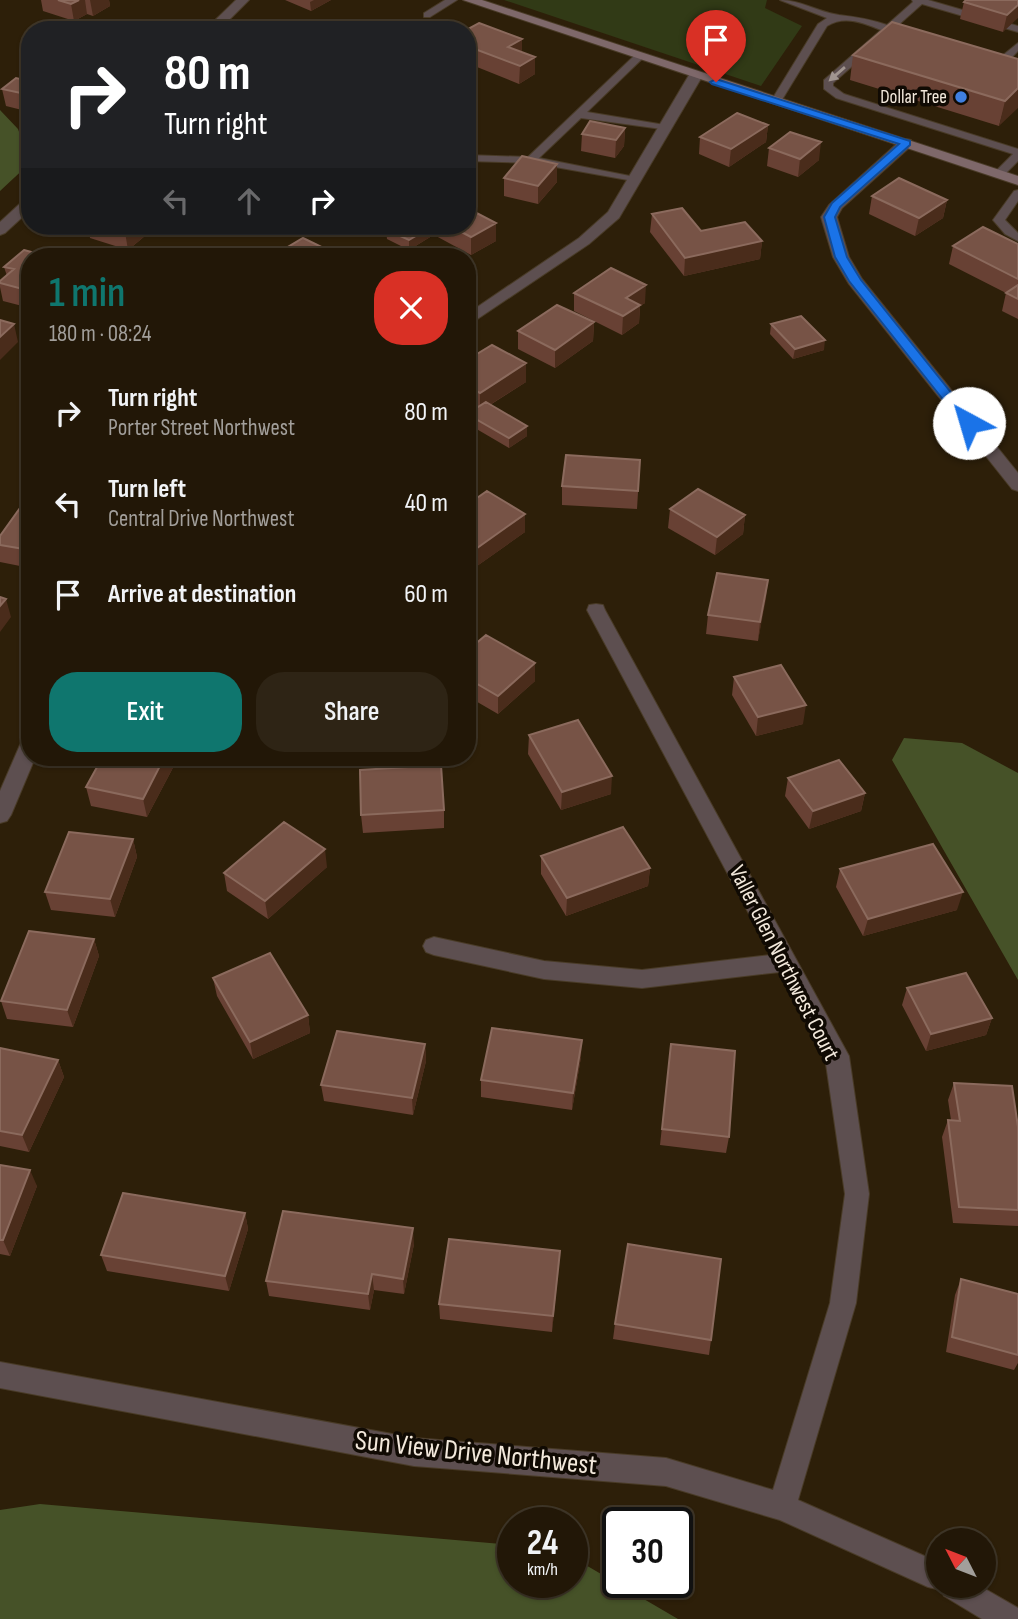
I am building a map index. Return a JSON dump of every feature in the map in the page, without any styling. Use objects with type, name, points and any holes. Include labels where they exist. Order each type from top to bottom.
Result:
[{"type":"street","points":[[221,21],[243,0]]},
{"type":"street","points":[[469,0],[1018,181]]},
{"type":"street","points":[[476,315],[584,242],[614,215],[696,75]]},
{"type":"street","points":[[906,143],[836,205],[829,217],[841,257],[855,281],[1018,485]]},
{"type":"street","points":[[0,230],[21,210]]},
{"type":"street","name":"Valler Glen Northwest Court","points":[[596,610],[837,1056],[857,1194],[843,1303],[782,1507]]},
{"type":"street","points":[[0,816],[21,766]]},
{"type":"street","points":[[433,946],[544,970],[642,979],[786,962]]},
{"type":"street","name":"Sun View Drive Northwest","points":[[0,1376],[414,1452],[666,1472],[782,1507],[926,1572]]},
{"type":"street","points":[[974,1598],[1009,1619]]},
{"type":"lane","points":[[427,15],[452,0]]},
{"type":"lane","points":[[785,0],[835,17],[850,17],[901,33]]},
{"type":"lane","points":[[999,174],[1018,153],[831,91],[828,82],[919,0],[1018,29]]},
{"type":"lane","points":[[776,101],[823,24],[835,17]]},
{"type":"lane","points":[[1001,62],[1018,46]]},
{"type":"lane","points":[[531,160],[639,57]]},
{"type":"lane","points":[[988,59],[1018,67]]},
{"type":"lane","points":[[578,114],[638,126],[665,128]]},
{"type":"lane","points":[[476,158],[531,160],[586,173],[635,180]]},
{"type":"lane","points":[[1018,193],[999,220],[1009,232],[1018,237]]},
{"type":"green space","points":[[504,0],[767,0],[765,8],[802,26],[761,86]]},
{"type":"green space","points":[[0,110],[18,129],[21,138],[21,171],[0,191]]},
{"type":"green space","points":[[904,738],[962,743],[1018,773],[1018,980],[892,760]]},
{"type":"green space","points":[[40,1504],[497,1544],[497,1598],[588,1598],[588,1566],[602,1575],[602,1598],[642,1598],[678,1619],[0,1619],[0,1510]]},
{"type":"building","points":[[58,0],[79,0],[71,4]]},
{"type":"building","points":[[1018,0],[1018,5],[1007,15],[964,2]]},
{"type":"building","points":[[892,22],[1018,59],[1018,88],[1005,101],[853,55]]},
{"type":"building","points":[[479,23],[522,39],[508,47],[535,57],[520,66],[476,49],[476,25]]},
{"type":"building","points":[[16,78],[21,79],[21,93],[2,89]]},
{"type":"building","points":[[737,113],[768,125],[731,149],[700,137]]},
{"type":"building","points":[[590,121],[625,128],[616,140],[582,134]]},
{"type":"building","points":[[790,132],[821,142],[800,159],[769,148]]},
{"type":"building","points":[[522,156],[557,164],[538,186],[504,178]]},
{"type":"building","points":[[899,178],[947,200],[919,218],[872,196]]},
{"type":"building","points":[[682,208],[701,231],[745,222],[762,241],[685,258],[652,214]]},
{"type":"building","points":[[476,213],[496,223],[476,234]]},
{"type":"building","points":[[983,227],[1018,244],[1018,279],[953,246]]},
{"type":"building","points":[[398,235],[418,235],[409,240]]},
{"type":"building","points":[[303,238],[324,248],[286,248]]},
{"type":"building","points":[[21,253],[21,289],[0,283],[14,269],[4,267]]},
{"type":"building","points":[[611,268],[646,285],[626,298],[640,305],[623,316],[574,293]]},
{"type":"building","points":[[1018,285],[1018,299],[1006,293]]},
{"type":"building","points":[[557,305],[594,322],[555,350],[518,331]]},
{"type":"building","points":[[801,316],[825,340],[795,349],[771,324]]},
{"type":"building","points":[[0,320],[14,324],[0,337]]},
{"type":"building","points":[[492,345],[526,363],[480,393],[476,391],[476,355]]},
{"type":"building","points":[[486,402],[527,426],[509,438],[476,419],[476,408]]},
{"type":"building","points":[[566,455],[640,460],[638,491],[562,486]]},
{"type":"building","points":[[698,489],[745,515],[717,537],[670,509]]},
{"type":"building","points":[[487,491],[525,514],[477,548],[476,499]]},
{"type":"building","points":[[21,507],[21,548],[0,545],[0,536]]},
{"type":"building","points":[[717,573],[768,580],[760,622],[708,615]]},
{"type":"building","points":[[486,635],[535,663],[498,696],[476,683],[476,643]]},
{"type":"building","points":[[781,665],[806,705],[758,717],[734,677]]},
{"type":"building","points":[[578,720],[612,776],[562,792],[529,735]]},
{"type":"building","points":[[839,760],[865,793],[813,811],[788,778]]},
{"type":"building","points":[[98,766],[160,766],[143,799],[86,787]]},
{"type":"building","points":[[441,766],[444,810],[361,815],[360,770]]},
{"type":"building","points":[[284,822],[325,849],[265,901],[224,873]]},
{"type":"building","points":[[623,827],[650,868],[567,898],[541,856]]},
{"type":"building","points":[[69,832],[133,839],[110,899],[45,892]]},
{"type":"building","points":[[933,844],[963,892],[868,919],[840,869]]},
{"type":"building","points":[[29,931],[94,939],[67,1010],[1,1001]]},
{"type":"building","points":[[270,953],[308,1015],[250,1042],[213,978]]},
{"type":"building","points":[[966,973],[992,1018],[931,1034],[907,988]]},
{"type":"building","points":[[492,1028],[582,1040],[573,1093],[481,1080]]},
{"type":"building","points":[[337,1031],[425,1044],[412,1098],[321,1085]]},
{"type":"building","points":[[671,1044],[735,1051],[729,1137],[662,1129]]},
{"type":"building","points":[[0,1048],[58,1060],[22,1135],[0,1131]]},
{"type":"building","points":[[954,1083],[1012,1086],[1018,1127],[1018,1210],[959,1207],[948,1120],[960,1121]]},
{"type":"building","points":[[0,1165],[30,1170],[3,1240],[0,1240]]},
{"type":"building","points":[[123,1193],[245,1213],[225,1276],[101,1255]]},
{"type":"building","points":[[283,1211],[413,1228],[403,1279],[372,1274],[368,1294],[266,1281]]},
{"type":"building","points":[[449,1239],[560,1251],[553,1316],[439,1304]]},
{"type":"building","points":[[628,1244],[721,1259],[711,1340],[615,1324]]},
{"type":"building","points":[[961,1279],[1018,1294],[1018,1355],[952,1337]]},
{"type":"place","name":"Dollar Tree","points":[[961,97]]},
{"type":"route","points":[[716,82],[906,143],[836,205],[829,217],[841,257],[855,281],[969,423]]}]
